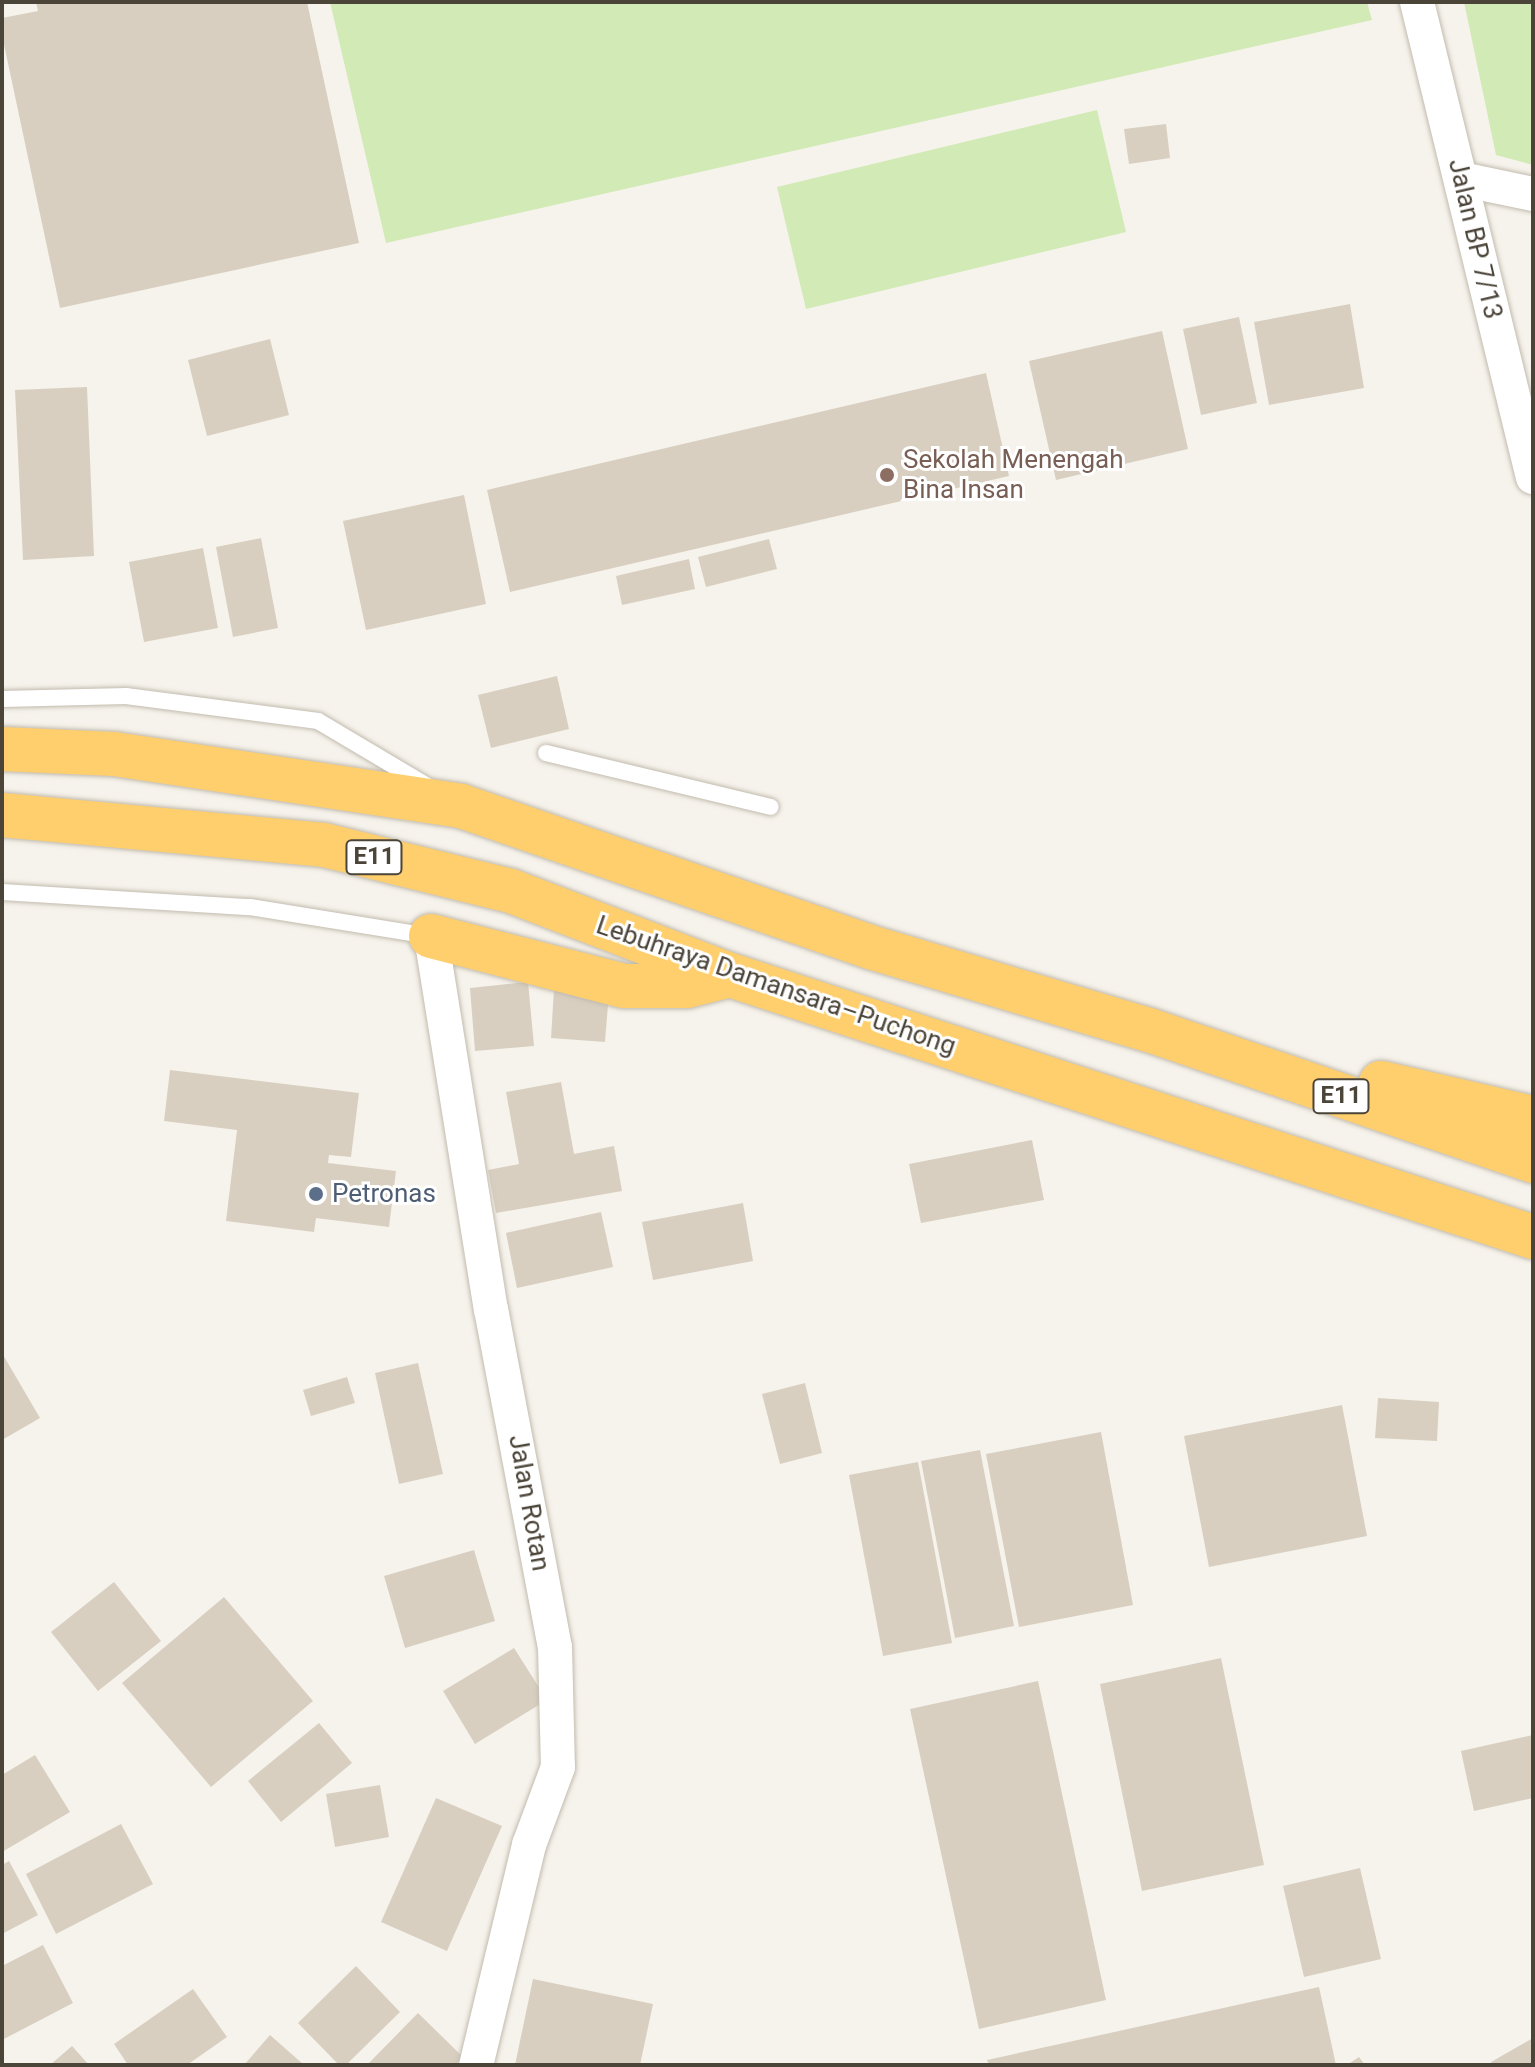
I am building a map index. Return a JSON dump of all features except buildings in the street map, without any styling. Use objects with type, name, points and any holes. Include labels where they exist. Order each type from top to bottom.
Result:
[{"type":"highway","name":"E11","points":[[2,749],[114,754],[461,806],[870,947],[1149,1030],[1533,1161]]},
{"type":"highway","name":"Lebuhraya Damansara–Puchong","points":[[2,815],[324,845],[511,891],[730,975],[1533,1237]]},
{"type":"highway","points":[[431,936],[625,986],[687,986],[730,975]]},
{"type":"highway","points":[[1149,1030],[1533,1118]]},
{"type":"street","name":"Jalan BP 7/13","points":[[1417,2],[1461,179],[1522,392],[1533,477]]},
{"type":"street","points":[[1461,179],[1533,194]]},
{"type":"street","name":"Jalan Rotan","points":[[431,936],[491,1309],[555,1647],[558,1767],[529,1845],[476,2065]]},
{"type":"lane","points":[[2,699],[126,696],[318,721],[461,806]]},
{"type":"lane","points":[[546,753],[771,807]]},
{"type":"lane","points":[[2,892],[250,907],[431,936]]},
{"type":"green space","points":[[330,2],[1367,2],[1372,20],[386,243]]},
{"type":"green space","points":[[1464,2],[1533,2],[1533,165],[1496,155]]},
{"type":"green space","points":[[1097,110],[1126,232],[806,309],[777,187]]},
{"type":"place","name":"Sekolah Menengah Bina Insan","points":[[887,475]]},
{"type":"place","name":"Petronas","points":[[316,1194]]}]
